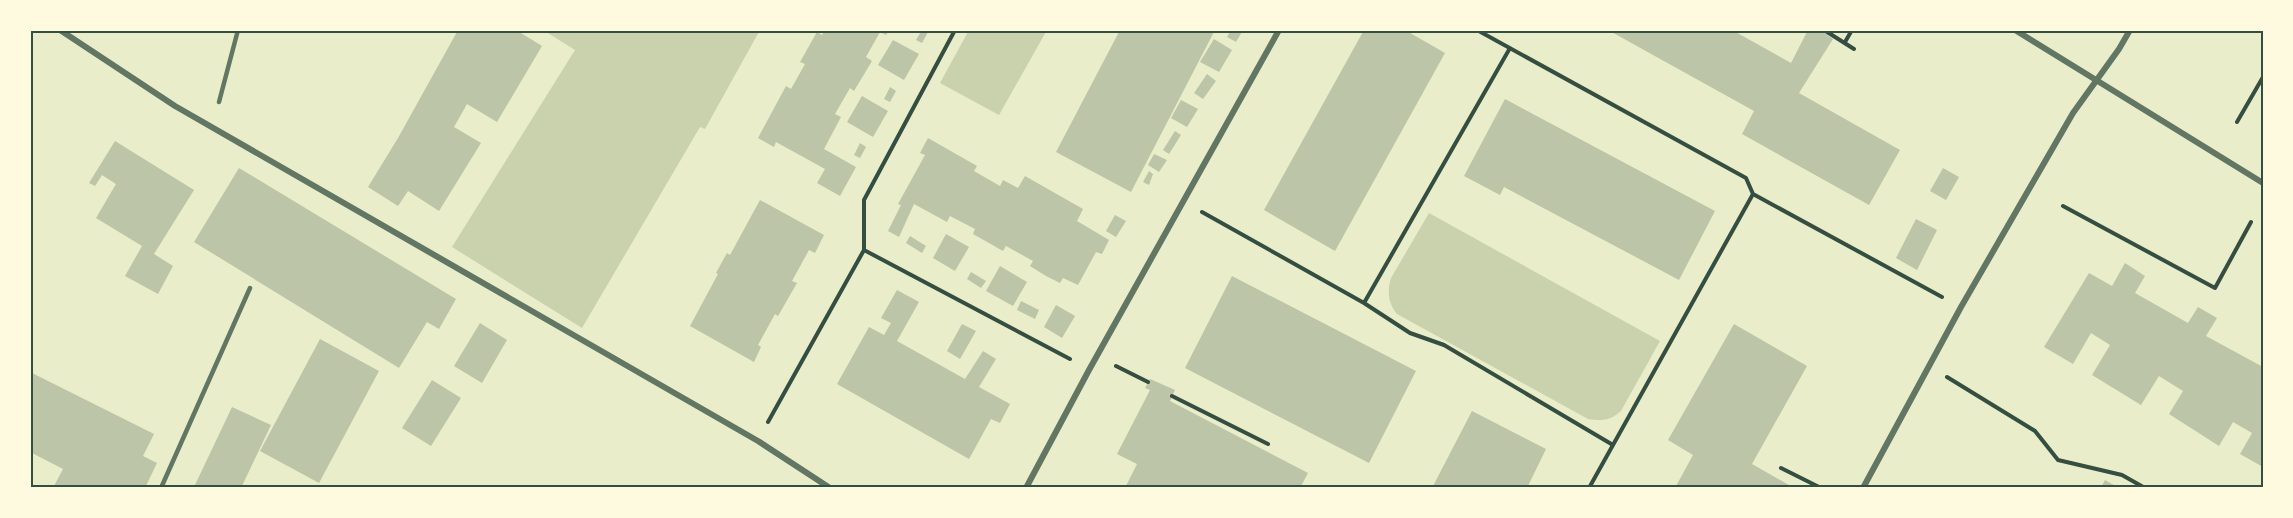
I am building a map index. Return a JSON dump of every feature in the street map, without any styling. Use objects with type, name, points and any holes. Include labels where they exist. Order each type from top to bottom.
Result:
[{"type":"street","points":[[60,30],[175,106],[758,441],[830,488]]},
{"type":"street","points":[[1026,488],[1089,370],[1279,30]]},
{"type":"street","points":[[2015,30],[2263,183]]},
{"type":"street","points":[[1863,488],[1929,365],[2073,113],[2120,49],[2130,30]]},
{"type":"lane","points":[[219,102],[238,30]]},
{"type":"lane","points":[[161,488],[249,288]]},
{"type":"path","points":[[758,441],[864,250],[864,200],[955,30]]},
{"type":"path","points":[[1477,30],[1746,178],[1753,194],[1961,308]]},
{"type":"path","points":[[1845,42],[1852,30]]},
{"type":"path","points":[[1825,31],[1854,49]]},
{"type":"path","points":[[1364,303],[1510,48]]},
{"type":"path","points":[[2237,122],[2263,77]]},
{"type":"path","points":[[1589,488],[1753,194]]},
{"type":"path","points":[[1183,201],[1364,303],[1410,333],[1444,345],[1613,445]]},
{"type":"path","points":[[2063,206],[2215,288],[2251,222]]},
{"type":"path","points":[[864,250],[1089,370]]},
{"type":"path","points":[[1097,356],[1148,382]]},
{"type":"path","points":[[1929,365],[2035,431],[2058,460],[2122,475],[2145,488]]},
{"type":"path","points":[[1172,396],[1268,444]]},
{"type":"path","points":[[1780,468],[1821,488]]},
{"type":"green space","points":[[543,30],[760,30],[705,129],[700,127],[582,328],[452,247],[575,50]]},
{"type":"green space","points":[[969,30],[1047,30],[999,115],[940,83]]},
{"type":"green space","points":[[1429,213],[1660,341],[1621,411],[1606,420],[1588,419],[1397,314],[1389,297],[1391,278]]},
{"type":"building","points":[[458,30],[516,30],[542,46],[497,122],[467,104],[454,127],[481,143],[439,211],[408,191],[398,206],[368,187]]},
{"type":"building","points":[[825,30],[889,30],[886,35],[880,32],[866,57],[872,61],[854,91],[850,88],[835,114],[841,117],[824,149],[856,167],[840,196],[817,183],[825,169],[776,142],[774,147],[758,138],[786,86],[791,89],[805,64],[800,62],[817,32],[822,35]]},
{"type":"building","points":[[922,30],[928,32],[922,43],[916,40]]},
{"type":"building","points":[[1120,30],[1215,30],[1131,192],[1056,152]]},
{"type":"building","points":[[1231,30],[1243,30],[1236,42],[1227,37]]},
{"type":"building","points":[[1364,30],[1405,30],[1445,53],[1335,251],[1264,210]]},
{"type":"building","points":[[1608,30],[1732,30],[1791,63],[1808,30],[1820,30],[1833,39],[1799,93],[1900,150],[1869,205],[1742,134],[1754,111]]},
{"type":"building","points":[[1214,39],[1232,50],[1219,72],[1200,62]]},
{"type":"building","points":[[893,40],[919,54],[904,80],[878,65]]},
{"type":"building","points":[[1207,74],[1216,81],[1203,99],[1194,93]]},
{"type":"building","points":[[890,87],[896,91],[890,102],[884,99]]},
{"type":"building","points":[[862,96],[888,111],[873,137],[847,122]]},
{"type":"building","points":[[1505,99],[1715,211],[1679,280],[1504,187],[1500,195],[1464,176]]},
{"type":"building","points":[[1181,100],[1198,109],[1187,127],[1171,118]]},
{"type":"building","points":[[1175,131],[1181,135],[1169,154],[1163,150]]},
{"type":"building","points":[[928,138],[977,166],[974,171],[1000,186],[1003,180],[1018,188],[1025,176],[1083,209],[1077,221],[1109,240],[1102,254],[1096,252],[1078,285],[1063,278],[1060,283],[1030,266],[1033,261],[1006,246],[1003,251],[973,234],[975,229],[950,216],[947,222],[914,204],[899,237],[888,231],[901,205],[898,204],[925,155],[920,153]]},
{"type":"building","points":[[115,141],[194,190],[154,254],[173,266],[158,294],[125,276],[142,246],[96,218],[116,184],[102,175],[95,186],[89,183]]},
{"type":"building","points":[[860,143],[866,147],[860,158],[854,155]]},
{"type":"building","points":[[1154,154],[1167,160],[1159,172],[1148,165]]},
{"type":"building","points":[[239,168],[456,299],[439,329],[427,322],[399,368],[194,242]]},
{"type":"building","points":[[1943,168],[1959,177],[1946,200],[1930,191]]},
{"type":"building","points":[[1149,171],[1153,174],[1149,185],[1143,182]]},
{"type":"building","points":[[760,200],[824,235],[815,253],[809,250],[792,281],[797,283],[778,316],[775,314],[758,345],[761,347],[754,362],[690,326],[727,253],[730,255]]},
{"type":"building","points":[[1115,215],[1126,221],[1116,237],[1106,231]]},
{"type":"building","points":[[1916,219],[1937,230],[1917,270],[1896,258]]},
{"type":"building","points":[[946,234],[969,247],[955,271],[933,258]]},
{"type":"building","points":[[910,236],[926,246],[922,253],[906,243]]},
{"type":"building","points":[[2125,263],[2145,276],[2135,293],[2188,323],[2198,307],[2217,318],[2206,336],[2263,367],[2263,467],[2240,454],[2252,433],[2233,422],[2219,446],[2169,414],[2183,391],[2159,376],[2141,405],[2092,375],[2110,345],[2091,333],[2073,364],[2044,347],[2089,273],[2112,286]]},
{"type":"building","points":[[1000,266],[1027,282],[1013,306],[986,291]]},
{"type":"building","points":[[971,272],[986,281],[981,288],[967,279]]},
{"type":"building","points":[[1232,276],[1416,371],[1369,463],[1185,368]]},
{"type":"building","points":[[897,290],[919,302],[897,341],[965,379],[983,351],[996,359],[979,387],[1010,404],[1000,423],[991,419],[969,459],[837,384],[869,327],[884,335],[891,323],[881,318]]},
{"type":"building","points":[[1021,301],[1039,310],[1035,319],[1017,310]]},
{"type":"building","points":[[1056,305],[1075,316],[1062,338],[1044,327]]},
{"type":"building","points":[[480,323],[507,340],[482,383],[454,366]]},
{"type":"building","points":[[962,324],[976,331],[960,359],[947,351]]},
{"type":"building","points":[[1734,324],[1807,366],[1752,464],[1794,488],[1675,488],[1693,455],[1668,440]]},
{"type":"building","points":[[320,339],[379,371],[319,483],[260,451]]},
{"type":"building","points":[[30,372],[154,434],[143,456],[157,463],[145,488],[53,488],[63,469],[30,452]]},
{"type":"building","points":[[1150,379],[1175,390],[1170,401],[1308,473],[1300,488],[1129,488],[1126,486],[1137,464],[1117,454],[1150,390],[1145,388]]},
{"type":"building","points":[[432,380],[461,398],[431,446],[402,428]]},
{"type":"building","points":[[232,407],[271,425],[241,488],[202,488],[195,485]]},
{"type":"building","points":[[1472,411],[1546,449],[1527,488],[1432,488]]},
{"type":"building","points":[[2105,480],[2119,488],[2101,488]]}]
